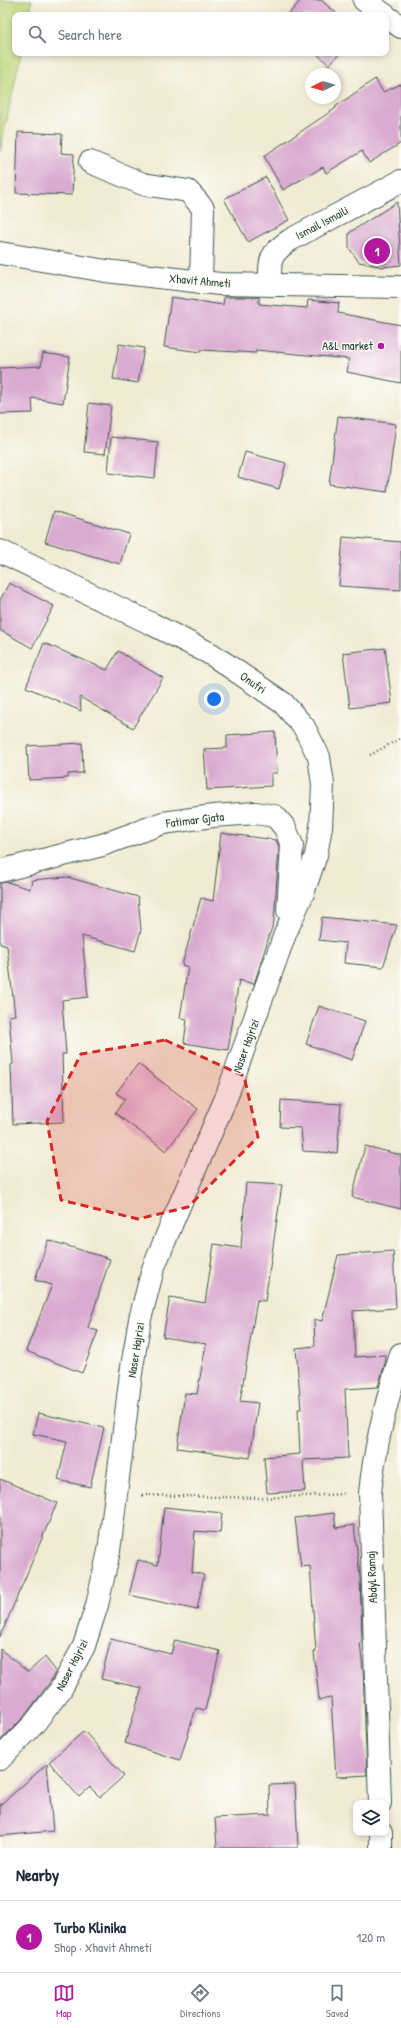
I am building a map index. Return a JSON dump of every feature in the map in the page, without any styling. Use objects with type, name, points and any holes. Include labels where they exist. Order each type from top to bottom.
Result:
[{"type":"street","points":[[364,0],[381,12]]},
{"type":"street","points":[[389,18],[401,27]]},
{"type":"street","points":[[90,162],[143,184],[188,191],[203,208],[201,282]]},
{"type":"street","name":"Ismail Ismaili","points":[[270,285],[270,262],[276,249],[290,240],[401,181]]},
{"type":"street","name":"Xhavit Ahmeti","points":[[0,253],[106,271],[220,284],[401,287]]},
{"type":"street","name":"Onufri","points":[[0,551],[211,654],[283,703],[304,727],[319,757],[323,784],[321,827],[316,855],[303,893],[286,934]]},
{"type":"street","name":"Fatimar Gjata","points":[[0,871],[102,845],[163,824],[213,816],[255,813],[275,816],[285,828],[292,845],[286,934]]},
{"type":"street","name":"Naser Hajrizi","points":[[0,1759],[33,1725],[61,1689],[84,1646],[97,1605],[107,1559],[117,1495],[131,1373],[140,1319],[153,1269],[226,1098],[286,934]]},
{"type":"street","name":"Abdyl Ramaj","points":[[380,1800],[370,1493],[374,1454],[387,1398],[401,1354]]},
{"type":"street","points":[[381,1836],[381,1848]]},
{"type":"path","points":[[370,755],[401,738]]},
{"type":"path","points":[[117,1495],[263,1498],[370,1493]]},
{"type":"highlighted area","points":[[165,1040],[244,1076],[258,1137],[188,1207],[138,1219],[61,1200],[47,1121],[81,1054]]},
{"type":"green space","points":[[0,0],[32,0],[30,12],[12,12],[12,56],[20,56],[0,152]]},
{"type":"building","points":[[301,0],[321,0],[335,12],[291,12]]},
{"type":"building","points":[[319,56],[337,56],[329,65]]},
{"type":"building","points":[[375,79],[383,92],[401,84],[401,143],[369,163],[362,151],[326,173],[323,167],[283,190],[264,156],[336,108],[335,107]]},
{"type":"building","points":[[18,132],[62,134],[61,153],[74,154],[72,195],[16,193]]},
{"type":"building","points":[[266,177],[289,220],[248,242],[224,199]]},
{"type":"building","points":[[397,202],[401,265],[383,267],[359,262],[349,248],[349,233]]},
{"type":"building","points":[[171,297],[223,305],[224,297],[259,297],[259,304],[307,308],[308,300],[339,303],[338,313],[401,325],[401,383],[347,372],[349,359],[256,350],[256,353],[201,350],[201,352],[164,347]]},
{"type":"building","points":[[119,344],[144,348],[138,383],[113,379]]},
{"type":"building","points":[[43,353],[70,357],[63,403],[32,398],[33,413],[0,414],[0,368],[41,366]]},
{"type":"building","points":[[89,403],[111,406],[105,454],[84,452]]},
{"type":"building","points":[[338,416],[396,424],[387,492],[329,484]]},
{"type":"building","points":[[111,437],[158,442],[155,478],[108,473]]},
{"type":"building","points":[[245,452],[286,463],[279,489],[238,477]]},
{"type":"building","points":[[54,511],[129,534],[120,564],[45,542]]},
{"type":"building","points":[[343,537],[401,542],[401,590],[339,586]]},
{"type":"building","points":[[9,583],[54,606],[32,648],[0,630],[0,600]]},
{"type":"building","points":[[44,643],[107,670],[118,651],[163,678],[133,728],[80,697],[81,711],[26,687]]},
{"type":"building","points":[[385,648],[392,703],[350,708],[343,653]]},
{"type":"building","points":[[275,732],[277,773],[271,773],[271,786],[207,790],[204,749],[227,748],[227,735]]},
{"type":"building","points":[[82,743],[83,773],[68,774],[68,778],[29,780],[27,746]]},
{"type":"building","points":[[221,833],[276,840],[279,847],[274,921],[254,984],[239,980],[228,1050],[184,1043],[187,1019],[180,1018],[188,967],[182,965],[201,898],[213,901]]},
{"type":"building","points":[[67,877],[138,897],[141,930],[135,951],[82,936],[88,997],[62,1000],[66,1054],[62,1054],[64,1122],[13,1124],[11,1065],[13,1064],[9,1016],[15,1015],[7,946],[0,944],[0,883],[7,882],[30,889],[32,880]]},
{"type":"building","points":[[322,917],[397,925],[383,967],[344,963],[346,943],[319,940]]},
{"type":"building","points":[[319,1006],[365,1021],[352,1060],[306,1044]]},
{"type":"building","points":[[138,1064],[198,1109],[166,1151],[115,1113],[125,1099],[116,1093]]},
{"type":"building","points":[[281,1100],[341,1104],[337,1153],[303,1151],[301,1128],[280,1127]]},
{"type":"building","points":[[365,1146],[401,1155],[401,1209],[352,1197]]},
{"type":"building","points":[[246,1183],[282,1185],[265,1301],[257,1300],[240,1401],[258,1403],[250,1458],[177,1448],[185,1393],[197,1394],[206,1344],[163,1337],[170,1297],[205,1303],[214,1244],[241,1248]]},
{"type":"building","points":[[48,1240],[110,1259],[88,1328],[98,1331],[82,1373],[26,1351],[52,1285],[35,1280]]},
{"type":"building","points":[[393,1251],[396,1308],[353,1311],[355,1357],[385,1355],[386,1360],[378,1387],[345,1389],[348,1458],[303,1460],[305,1491],[267,1493],[264,1457],[300,1454],[298,1409],[301,1409],[296,1348],[315,1346],[314,1319],[322,1321],[338,1255]]},
{"type":"building","points":[[38,1413],[104,1428],[90,1487],[58,1480],[67,1441],[33,1434]]},
{"type":"building","points":[[0,1479],[57,1503],[0,1637]]},
{"type":"building","points":[[164,1507],[222,1513],[220,1533],[195,1531],[192,1572],[204,1575],[197,1610],[129,1595],[138,1560],[158,1565]]},
{"type":"building","points":[[334,1513],[336,1528],[354,1525],[360,1578],[362,1642],[360,1642],[363,1670],[367,1775],[336,1777],[331,1698],[319,1700],[314,1652],[316,1652],[310,1566],[301,1567],[295,1518]]},
{"type":"building","points":[[111,1639],[171,1654],[175,1640],[220,1651],[205,1710],[196,1708],[180,1760],[125,1743],[142,1688],[101,1679]]},
{"type":"building","points":[[0,1649],[28,1672],[45,1657],[56,1671],[50,1682],[24,1717],[0,1741]]},
{"type":"building","points":[[84,1731],[124,1776],[100,1797],[90,1787],[79,1797],[49,1762]]},
{"type":"building","points":[[47,1764],[53,1831],[0,1836],[0,1805]]},
{"type":"building","points":[[295,1784],[298,1848],[217,1848],[215,1818],[270,1815],[269,1785]]},
{"type":"place","name":"Turbo Klinika","points":[[377,251]]},
{"type":"place","name":"A&L market","points":[[381,346]]}]
